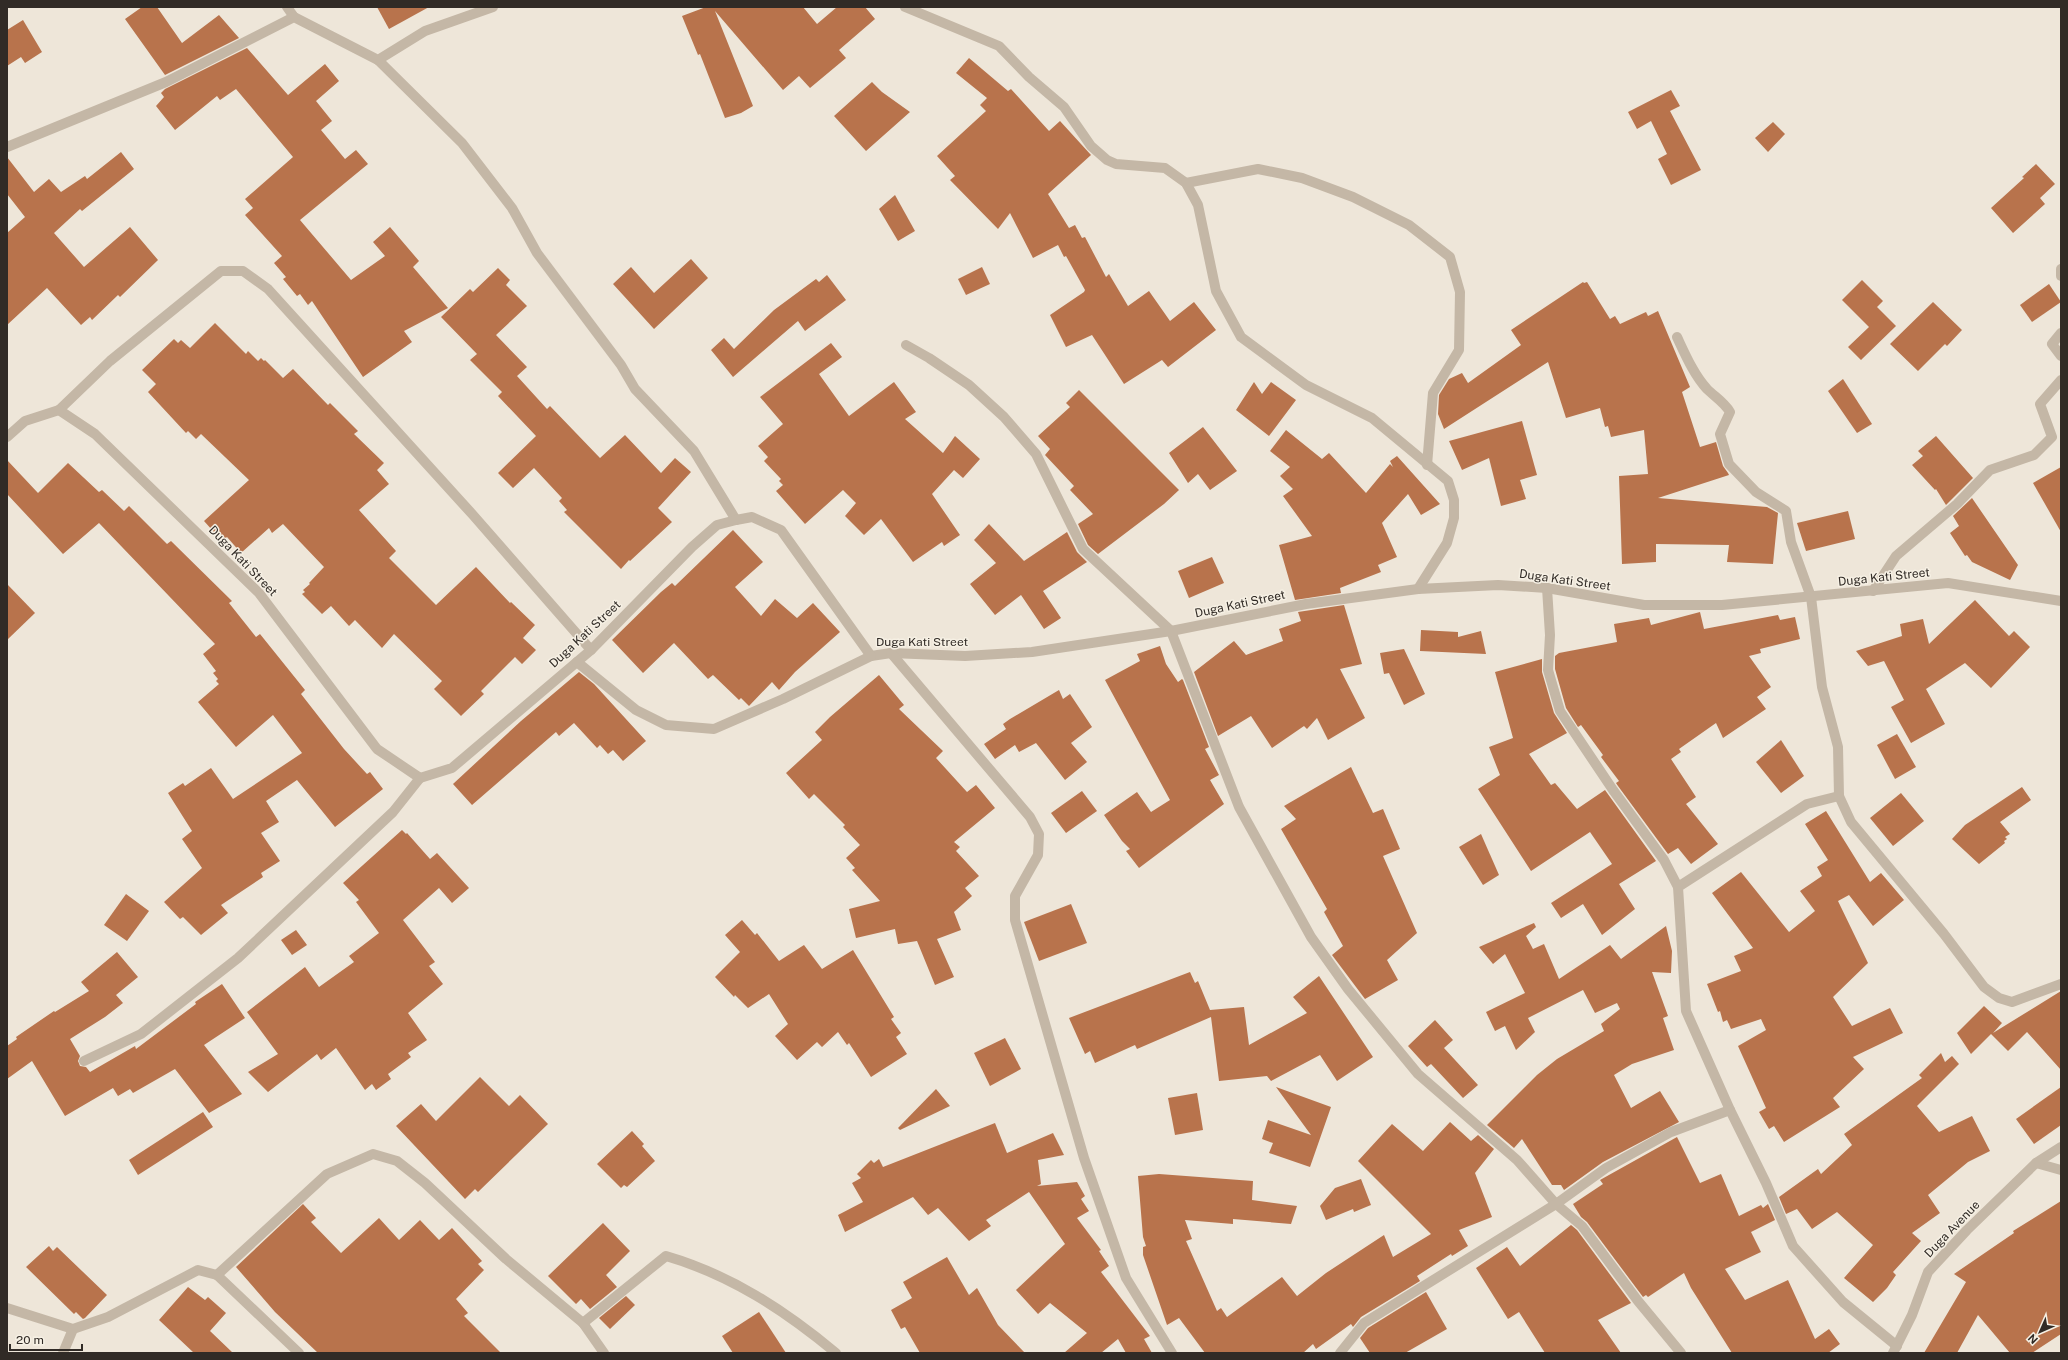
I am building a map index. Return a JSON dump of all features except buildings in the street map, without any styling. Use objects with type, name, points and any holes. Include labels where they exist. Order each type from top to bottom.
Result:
[{"type":"street","points":[[287,7],[294,17],[378,60],[462,143],[512,208],[537,253],[621,365],[635,389],[694,452],[736,520]]},
{"type":"street","points":[[378,60],[425,31],[493,7]]},
{"type":"street","points":[[905,7],[1000,46],[1029,77],[1064,108],[1091,146],[1107,160],[1116,164],[1165,168],[1186,183],[1198,205],[1216,291],[1241,336],[1306,385],[1372,418],[1448,481],[1454,500],[1454,518],[1447,543],[1418,589]]},
{"type":"street","points":[[7,147],[166,82],[294,17]]},
{"type":"street","points":[[1186,183],[1258,168],[1302,178],[1353,197],[1409,225],[1450,257],[1460,292],[1460,350],[1433,392],[1427,465]]},
{"type":"street","points":[[2061,269],[2061,276]]},
{"type":"street","points":[[7,437],[25,421],[59,410],[110,361],[221,271],[243,271],[268,289],[473,515],[591,650]]},
{"type":"street","points":[[2061,333],[2052,344],[2061,356]]},
{"type":"street","points":[[1677,337],[1688,359],[1707,389],[1727,406],[1730,412],[1720,434],[1729,464],[1756,492],[1786,511],[1791,542],[1811,598],[1822,687],[1838,747],[1839,796],[1851,822],[1944,934],[1984,987],[1999,998],[2012,1002],[2061,984]]},
{"type":"street","points":[[906,345],[929,358],[969,385],[1004,417],[1036,454],[1083,549],[1171,631],[1239,807],[1311,937],[1348,989],[1418,1074],[1517,1160],[1556,1204],[1582,1226],[1638,1301],[1681,1353]]},
{"type":"street","points":[[1873,591],[1896,556],[1957,504],[1990,470],[2034,455],[2052,437],[2040,404],[2061,380]]},
{"type":"street","name":"Duga Kati Street","points":[[59,410],[95,434],[259,593],[377,749],[420,778],[452,768],[577,662],[591,650],[697,542],[717,525],[752,517],[781,530],[871,656],[891,653],[965,656],[1032,652],[1171,631],[1306,604],[1418,589],[1498,585],[1547,588],[1644,605],[1722,605],[1811,598],[1948,583],[2061,601]]},
{"type":"street","points":[[1547,588],[1550,635],[1548,670],[1560,711],[1613,790],[1664,860],[1678,887],[1686,1011],[1730,1110],[1766,1183],[1793,1246],[1843,1302],[1895,1349]]},
{"type":"street","points":[[891,653],[1030,817],[1039,834],[1038,855],[1015,896],[1015,920],[1084,1158],[1126,1278],[1172,1353]]},
{"type":"street","points":[[577,662],[636,710],[666,725],[714,729],[783,699],[871,656]]},
{"type":"street","points":[[84,1062],[141,1034],[238,958],[393,812],[420,778]]},
{"type":"street","points":[[1678,887],[1806,804],[1839,796]]},
{"type":"street","points":[[1340,1353],[1364,1323],[1556,1204],[1606,1168],[1671,1132],[1730,1110]]},
{"type":"street","name":"Duga Avenue","points":[[1895,1349],[1912,1315],[1928,1272],[1967,1230],[2036,1163],[2061,1147]]},
{"type":"street","points":[[217,1275],[327,1174],[373,1154],[397,1161],[426,1183],[506,1259],[583,1323],[604,1353]]},
{"type":"street","points":[[2036,1163],[2061,1170]]},
{"type":"street","points":[[583,1323],[666,1256],[683,1261],[739,1285],[796,1320],[836,1353]]},
{"type":"street","points":[[7,1308],[73,1329],[108,1318],[198,1270],[217,1275],[300,1353]]},
{"type":"street","points":[[63,1353],[73,1329]]}]
